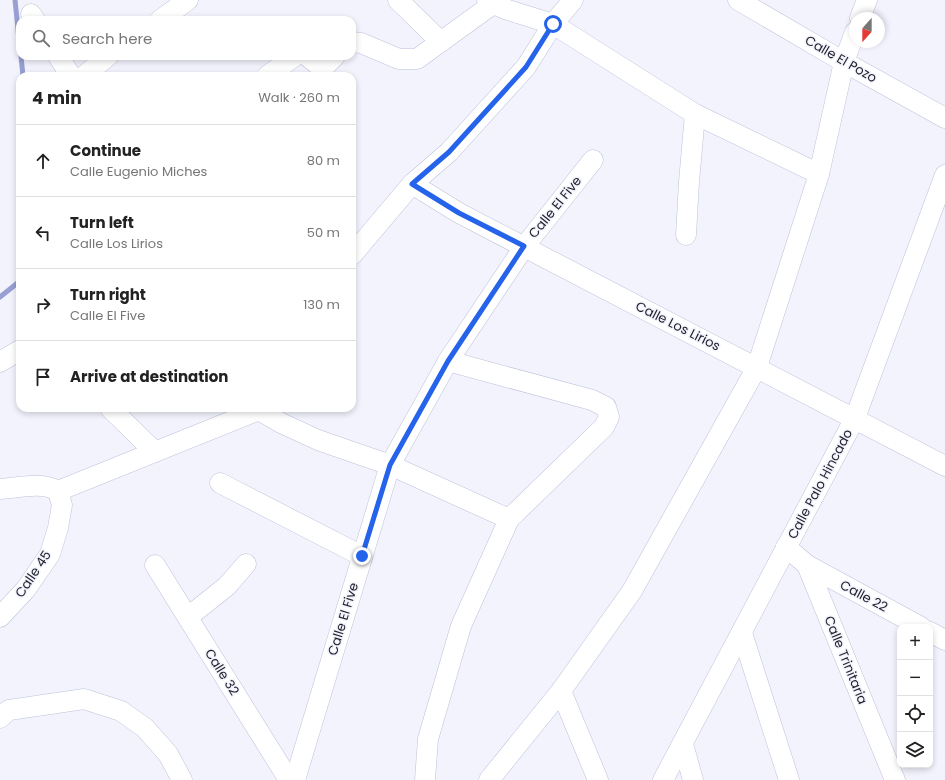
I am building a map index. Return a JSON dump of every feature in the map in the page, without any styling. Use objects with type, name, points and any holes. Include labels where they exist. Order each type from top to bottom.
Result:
[{"type":"street","points":[[166,16],[188,0]]},
{"type":"street","points":[[398,0],[441,42]]},
{"type":"street","points":[[356,250],[412,184],[449,152],[526,67],[553,24],[573,0]]},
{"type":"street","name":"Calle El Pozo","points":[[738,0],[844,62],[945,118]]},
{"type":"street","points":[[862,12],[867,0]]},
{"type":"street","points":[[356,42],[361,43],[399,59],[417,59],[441,42],[490,2],[553,24],[695,114],[820,174]]},
{"type":"street","points":[[489,780],[561,691],[632,591],[757,367],[820,174],[844,62],[849,48]]},
{"type":"street","points":[[61,60],[68,72]]},
{"type":"street","points":[[89,72],[103,60]]},
{"type":"street","points":[[273,72],[289,60]]},
{"type":"street","points":[[312,60],[324,67],[332,60]]},
{"type":"street","points":[[686,235],[695,114]]},
{"type":"street","name":"Calle El Five","points":[[295,780],[390,465],[448,361],[524,246],[593,160]]},
{"type":"street","name":"Calle Palo Hincado","points":[[663,780],[855,418],[945,174]]},
{"type":"street","name":"Calle Los Lirios","points":[[412,184],[459,213],[945,466]]},
{"type":"street","points":[[0,362],[16,352]]},
{"type":"street","points":[[425,780],[428,739],[461,626],[509,519],[604,427],[609,417],[606,407],[592,400],[448,361]]},
{"type":"street","points":[[114,412],[155,452]]},
{"type":"street","points":[[0,489],[44,485],[53,487],[58,491],[251,412]]},
{"type":"street","points":[[263,412],[281,423],[318,440],[390,465],[509,519]]},
{"type":"street","points":[[220,483],[362,556]]},
{"type":"street","name":"Calle 45","points":[[0,617],[26,589],[50,554],[58,528],[62,505],[58,491]]},
{"type":"street","name":"Calle Trinitaria","points":[[786,547],[807,565],[895,780]]},
{"type":"street","points":[[188,617],[227,586],[246,564]]},
{"type":"street","name":"Calle 32","points":[[155,565],[289,780]]},
{"type":"street","name":"Calle 22","points":[[807,565],[915,624]]},
{"type":"street","points":[[742,633],[790,780]]},
{"type":"street","points":[[933,634],[945,640]]},
{"type":"street","points":[[561,691],[598,780]]},
{"type":"street","points":[[3,709],[84,699],[121,711],[145,728],[168,754],[182,780]]},
{"type":"street","points":[[683,744],[693,780]]},
{"type":"waterway","points":[[15,0],[17,16]]},
{"type":"waterway","points":[[21,60],[23,72]]},
{"type":"waterway","points":[[0,297],[16,284]]},
{"type":"route","points":[[362,556],[390,465],[448,361],[524,246],[459,213],[412,184],[449,152],[526,67],[553,24]]}]
